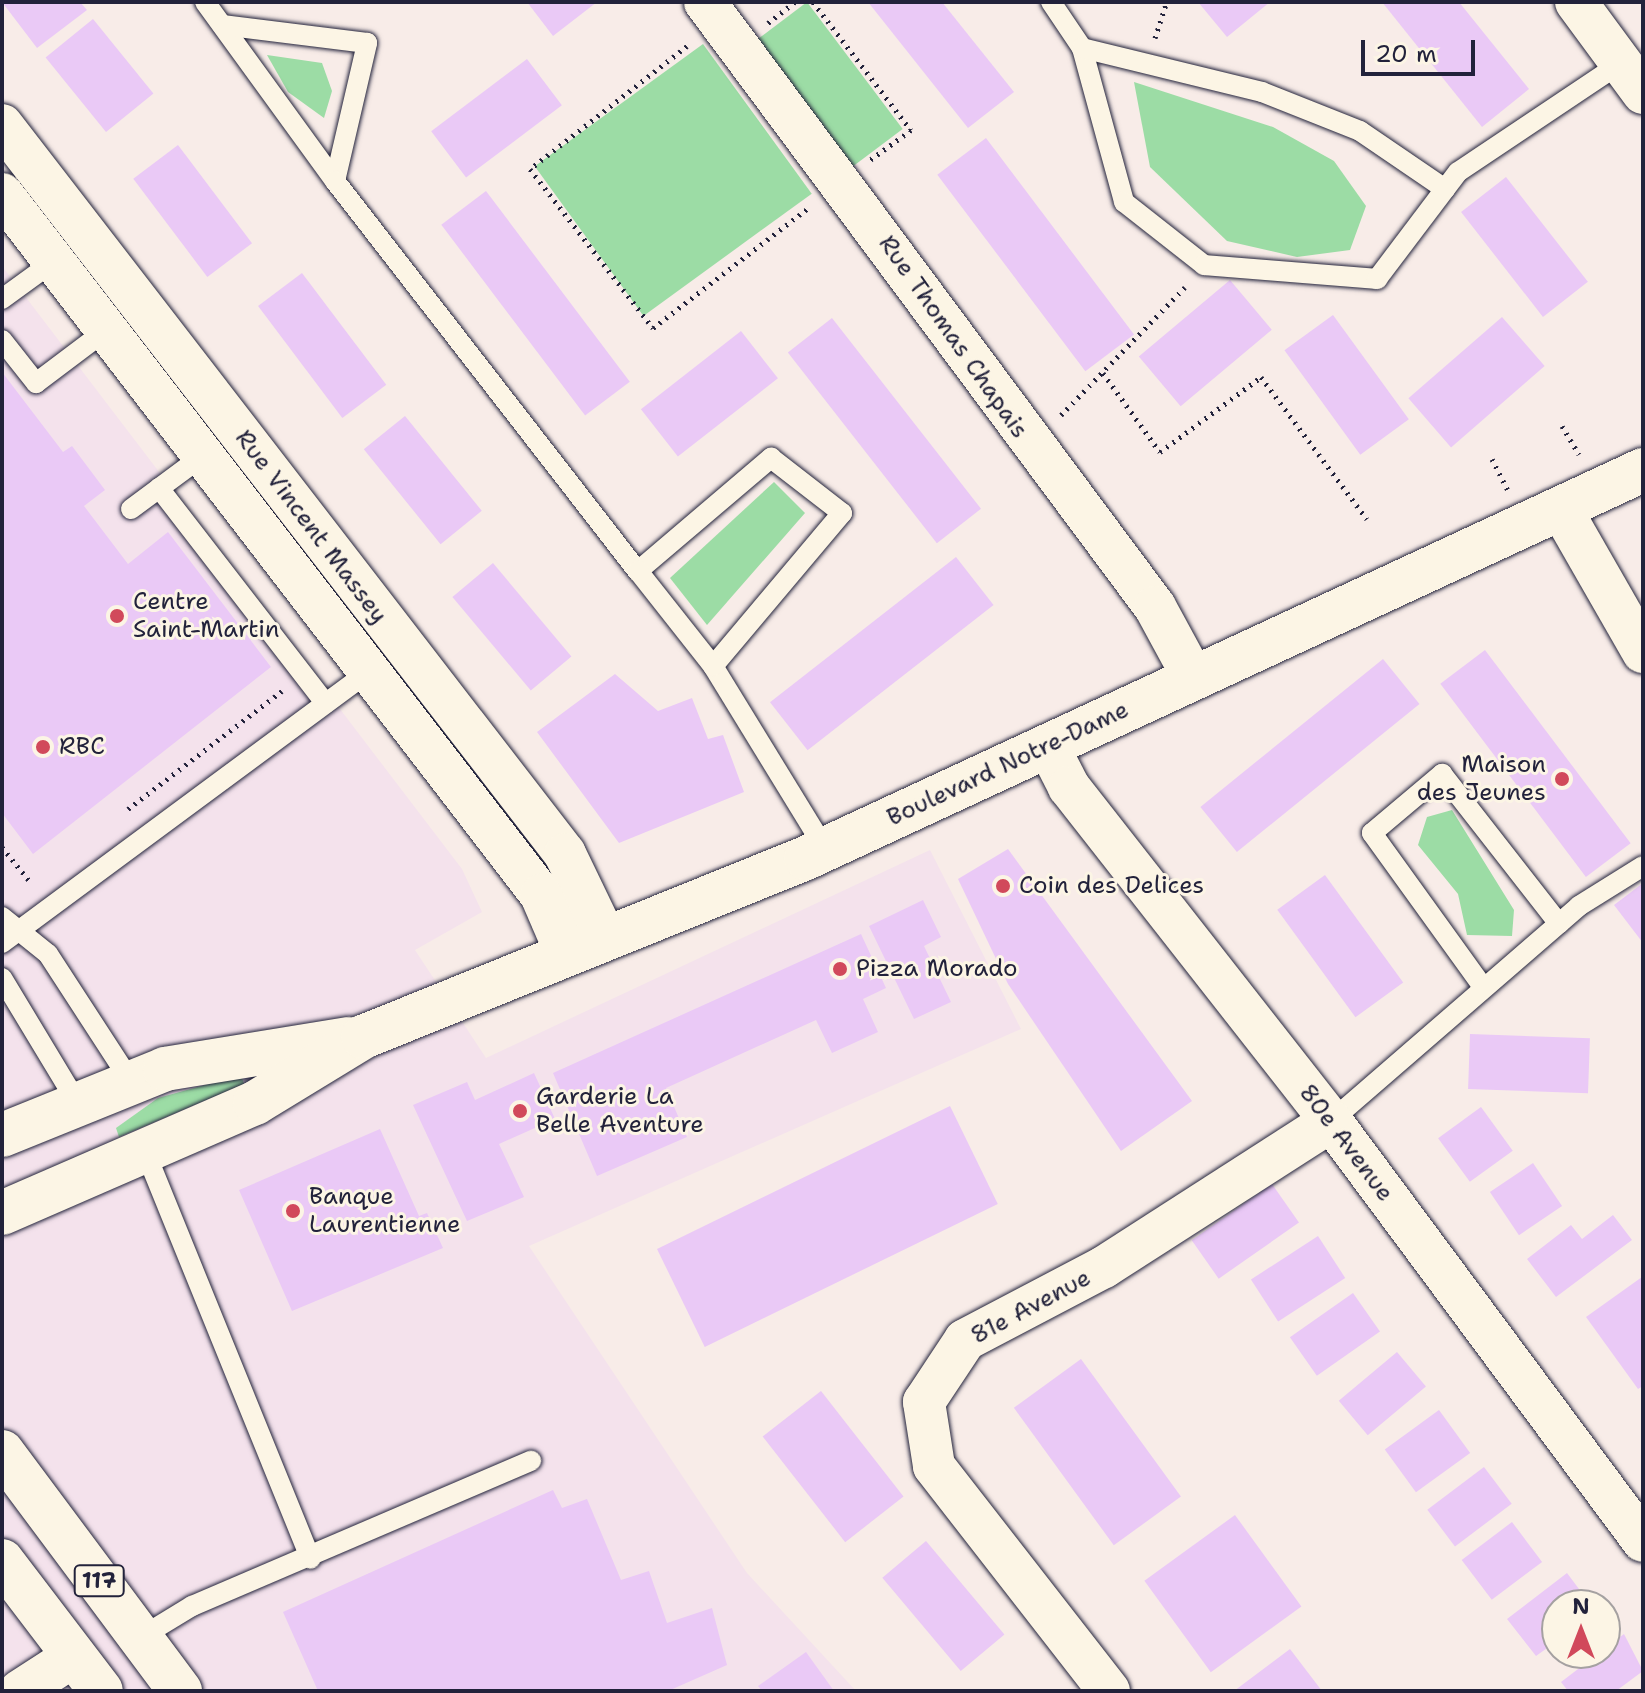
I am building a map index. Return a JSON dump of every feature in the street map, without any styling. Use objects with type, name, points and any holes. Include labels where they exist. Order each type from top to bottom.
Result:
[{"type":"street","points":[[1576,2],[1632,78]]},
{"type":"street","name":"Rue Thomas Chapais","points":[[713,11],[843,181],[1030,447],[1155,607],[1193,677]]},
{"type":"street","name":"Rue Vincent Massey","points":[[2,125],[565,854],[586,945]]},
{"type":"street","name":"Rue Vincent Massey","points":[[2,194],[541,895],[586,945]]},
{"type":"street","name":"Boulevard Notre-Dame","points":[[2,1213],[255,1103],[363,1037],[825,849],[1643,470]]},
{"type":"street","points":[[1561,509],[1643,652]]},
{"type":"street","name":"80e Avenue","points":[[1048,746],[1069,787],[1331,1121],[1643,1541]]},
{"type":"street","name":"Boulevard Notre-Dame","points":[[2,1135],[131,1082],[237,1052],[363,1037]]},
{"type":"street","name":"81e Avenue","points":[[1109,1691],[934,1466],[924,1402],[965,1340],[1104,1267],[1331,1121]]},
{"type":"street","name":"117","points":[[2,1452],[180,1691]]},
{"type":"street","name":"117","points":[[2,1561],[101,1691]]},
{"type":"street","points":[[20,1691],[74,1656]]},
{"type":"lane","points":[[205,2],[335,181],[713,666],[825,849]]},
{"type":"lane","points":[[1051,2],[1082,48],[1124,202],[1204,265],[1377,279],[1458,172],[1632,78]]},
{"type":"lane","points":[[222,25],[367,43],[335,181]]},
{"type":"lane","points":[[1082,48],[1262,92],[1360,131],[1445,189]]},
{"type":"lane","points":[[2,299],[87,236]]},
{"type":"lane","points":[[2,340],[36,383],[105,331]]},
{"type":"lane","points":[[131,509],[237,430]]},
{"type":"lane","points":[[638,571],[771,458],[842,513],[713,666]]},
{"type":"lane","points":[[159,488],[325,703]]},
{"type":"lane","points":[[131,1082],[48,954],[7,930],[368,672]]},
{"type":"lane","points":[[1483,987],[1372,833],[1442,774],[1559,924]]},
{"type":"lane","points":[[1331,1121],[1559,924],[1643,866]]},
{"type":"lane","points":[[2,978],[78,1104]]},
{"type":"lane","points":[[145,1151],[311,1559]]},
{"type":"lane","points":[[141,1637],[192,1606],[311,1559],[531,1461]]},
{"type":"path","points":[[713,11],[530,169],[653,328],[911,130],[813,2]]},
{"type":"path","points":[[1030,447],[1204,265]]},
{"type":"path","points":[[1103,373],[1160,452],[1261,377],[1367,519]]},
{"type":"path","points":[[1562,426],[1580,455]]},
{"type":"path","points":[[1492,459],[1508,490]]},
{"type":"path","points":[[113,820],[288,686]]},
{"type":"path","points":[[2,847],[31,884],[42,875]]},
{"type":"shaded area","points":[[2,266],[462,869],[482,912],[415,950],[486,1058],[930,850],[1021,1029],[529,1246],[747,1573],[856,1691],[2,1691]]},
{"type":"green space","points":[[807,2],[903,129],[851,168],[755,41]]},
{"type":"green space","points":[[703,44],[812,194],[643,316],[535,166]]},
{"type":"green space","points":[[267,55],[322,63],[332,91],[324,118],[288,92]]},
{"type":"green space","points":[[1134,82],[1273,127],[1334,161],[1366,206],[1350,250],[1297,257],[1227,241],[1150,167]]},
{"type":"green space","points":[[774,482],[805,513],[707,625],[670,578]]},
{"type":"green space","points":[[1452,810],[1514,910],[1512,936],[1467,935],[1458,894],[1418,845],[1427,817]]},
{"type":"green space","points":[[241,1075],[244,1084],[119,1137],[116,1128],[158,1098]]},
{"type":"building","points":[[2,2],[80,2],[87,10],[37,48]]},
{"type":"building","points":[[527,2],[597,2],[553,36]]},
{"type":"building","points":[[868,2],[942,2],[1014,92],[968,128]]},
{"type":"building","points":[[1198,2],[1270,2],[1227,37]]},
{"type":"building","points":[[1382,2],[1459,2],[1529,89],[1482,127]]},
{"type":"building","points":[[93,19],[153,94],[106,132],[46,57]]},
{"type":"building","points":[[527,59],[562,105],[466,178],[431,131]]},
{"type":"building","points":[[986,138],[1134,334],[1085,371],[937,175]]},
{"type":"building","points":[[178,145],[252,243],[207,277],[133,179]]},
{"type":"building","points":[[1506,177],[1588,282],[1543,317],[1461,212]]},
{"type":"building","points":[[486,191],[630,382],[585,416],[441,225]]},
{"type":"building","points":[[302,273],[386,385],[342,418],[258,306]]},
{"type":"building","points":[[1230,280],[1272,330],[1181,406],[1139,356]]},
{"type":"building","points":[[1333,315],[1409,419],[1360,455],[1284,350]]},
{"type":"building","points":[[1502,317],[1545,366],[1451,447],[1408,398]]},
{"type":"building","points":[[832,318],[981,509],[937,543],[788,352]]},
{"type":"building","points":[[741,331],[778,378],[678,456],[641,409]]},
{"type":"building","name":"Centre Saint-Martin","points":[[2,372],[63,452],[72,446],[105,490],[84,506],[128,564],[168,532],[271,667],[33,854],[2,813]]},
{"type":"building","points":[[405,416],[482,511],[441,544],[364,449]]},
{"type":"building","points":[[956,557],[994,605],[808,750],[770,702]]},
{"type":"building","points":[[493,563],[571,656],[531,691],[452,597]]},
{"type":"building","points":[[1485,650],[1631,843],[1586,877],[1440,684]]},
{"type":"building","points":[[1383,659],[1420,704],[1237,852],[1200,807]]},
{"type":"building","points":[[615,674],[658,711],[692,698],[708,739],[723,735],[744,792],[619,843],[537,732]]},
{"type":"building","points":[[1008,849],[1192,1101],[1121,1151],[1008,984],[958,879]]},
{"type":"building","points":[[1325,875],[1403,983],[1355,1017],[1277,910]]},
{"type":"building","points":[[1643,883],[1643,943],[1614,905]]},
{"type":"building","points":[[923,900],[941,937],[924,946],[951,1002],[914,1019],[869,926]]},
{"type":"building","points":[[861,934],[886,988],[863,999],[878,1032],[832,1053],[816,1020],[666,1088],[687,1137],[597,1176],[553,1073]]},
{"type":"building","points":[[1470,1034],[1590,1038],[1588,1093],[1468,1089]]},
{"type":"building","points":[[534,1073],[555,1119],[499,1144],[524,1197],[467,1221],[413,1105],[467,1082],[475,1100]]},
{"type":"building","points":[[950,1106],[998,1204],[705,1347],[657,1249]]},
{"type":"building","points":[[1481,1107],[1513,1151],[1470,1182],[1438,1138]]},
{"type":"building","points":[[380,1129],[419,1216],[427,1213],[443,1248],[292,1311],[239,1190]]},
{"type":"building","points":[[1533,1163],[1562,1206],[1519,1235],[1490,1192]]},
{"type":"building","points":[[1272,1184],[1299,1223],[1219,1279],[1192,1240]]},
{"type":"building","points":[[1613,1215],[1632,1240],[1556,1297],[1527,1259],[1571,1225],[1582,1239]]},
{"type":"building","points":[[1318,1236],[1345,1278],[1278,1322],[1251,1280]]},
{"type":"building","points":[[1642,1277],[1643,1386],[1638,1389],[1586,1317]]},
{"type":"building","points":[[1353,1293],[1380,1332],[1317,1376],[1290,1337]]},
{"type":"building","points":[[1397,1352],[1426,1386],[1368,1435],[1339,1401]]},
{"type":"building","points":[[1081,1359],[1181,1497],[1114,1545],[1014,1408]]},
{"type":"building","points":[[821,1391],[903,1497],[845,1542],[763,1437]]},
{"type":"building","points":[[1439,1410],[1470,1453],[1416,1492],[1385,1449]]},
{"type":"building","points":[[1484,1467],[1512,1504],[1455,1546],[1427,1510]]},
{"type":"building","points":[[553,1490],[562,1508],[587,1499],[621,1580],[649,1571],[667,1623],[712,1608],[727,1665],[668,1691],[318,1691],[283,1612]]},
{"type":"building","points":[[1235,1515],[1301,1606],[1211,1672],[1144,1581]]},
{"type":"building","points":[[1512,1522],[1542,1562],[1492,1600],[1462,1560]]},
{"type":"building","points":[[926,1541],[1004,1634],[961,1671],[882,1578]]},
{"type":"building","points":[[1567,1573],[1579,1589],[1546,1589]]},
{"type":"building","points":[[1541,1593],[1541,1652],[1536,1656],[1507,1619]]},
{"type":"building","points":[[1624,1634],[1643,1671],[1616,1691],[1568,1691],[1561,1682],[1578,1669],[1621,1669],[1621,1636]]},
{"type":"building","points":[[1290,1649],[1322,1691],[1234,1691]]},
{"type":"building","points":[[806,1652],[834,1691],[762,1691],[758,1686]]},
{"type":"place","name":"Centre Saint-Martin","points":[[117,616]]},
{"type":"place","name":"RBC","points":[[43,747]]},
{"type":"place","name":"Maison des Jeunes","points":[[1562,779]]},
{"type":"place","name":"Coin des Delices","points":[[1003,886]]},
{"type":"place","name":"Pizza Morado","points":[[840,969]]},
{"type":"place","name":"Garderie La Belle Aventure","points":[[520,1111]]},
{"type":"place","name":"Banque Laurentienne","points":[[293,1211]]}]
